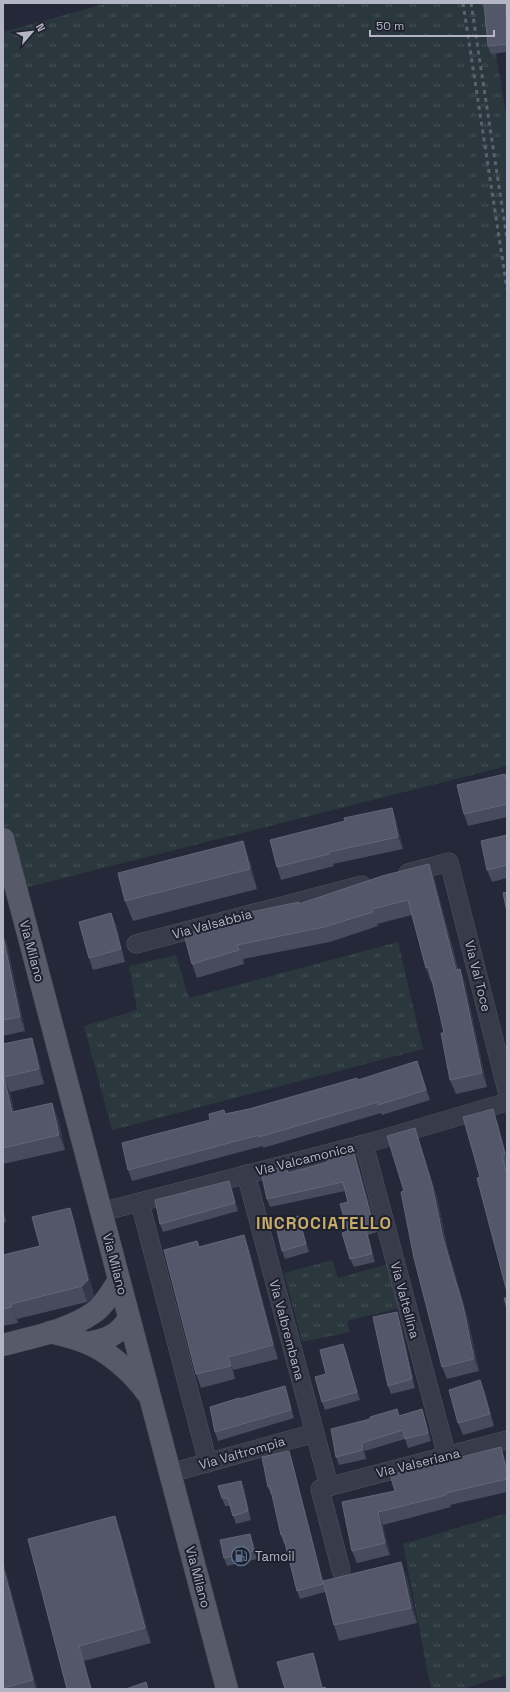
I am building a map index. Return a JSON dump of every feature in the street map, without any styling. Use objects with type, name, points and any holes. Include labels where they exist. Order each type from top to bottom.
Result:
[{"type":"main road","name":"Via Milano","points":[[3,839],[227,1689]]},
{"type":"main road","points":[[93,1313],[119,1280]]},
{"type":"main road","points":[[3,1345],[50,1332],[93,1313],[120,1314],[129,1318],[123,1328],[109,1338],[87,1343]]},
{"type":"main road","points":[[50,1332],[87,1343],[107,1354],[124,1368],[143,1387],[150,1397]]},
{"type":"street","name":"Via Valsabbia","points":[[136,944],[449,862]]},
{"type":"street","name":"Via Val Toce","points":[[449,862],[507,1091]]},
{"type":"street","name":"Via Valcamonica","points":[[101,1212],[364,1144],[507,1102]]},
{"type":"street","name":"Via Valtellina","points":[[364,1144],[447,1456]]},
{"type":"street","name":"Via Valbrembana","points":[[246,1174],[329,1486]]},
{"type":"street","points":[[140,1203],[208,1463]]},
{"type":"street","name":"Via Valtrompia","points":[[170,1474],[315,1433]]},
{"type":"street","name":"Via Valseriana","points":[[329,1486],[507,1440]]},
{"type":"street","points":[[329,1486],[320,1489],[341,1570]]},
{"type":"green space","points":[[108,3],[488,3],[507,121],[507,766],[12,891],[3,856],[3,32]]},
{"type":"green space","points":[[398,942],[423,1049],[112,1130],[84,1026],[137,1010],[129,966],[176,955],[189,998]]},
{"type":"green space","points":[[332,1260],[338,1278],[388,1264],[400,1308],[347,1321],[350,1332],[302,1342],[284,1273]]},
{"type":"green space","points":[[507,1513],[507,1675],[463,1689],[431,1689],[403,1544]]},
{"type":"building","points":[[484,3],[505,3],[507,44],[488,46]]},
{"type":"building","points":[[505,774],[507,784],[507,804],[464,814],[457,785]]},
{"type":"building","points":[[392,808],[398,837],[329,852],[329,854],[277,867],[270,840],[345,821],[344,818]]},
{"type":"building","points":[[507,835],[507,865],[487,870],[481,841]]},
{"type":"building","points":[[243,841],[250,869],[125,901],[118,873]]},
{"type":"building","points":[[429,864],[456,970],[460,969],[482,1073],[450,1080],[441,1033],[444,1033],[429,967],[426,968],[408,900],[372,909],[373,912],[324,927],[237,945],[239,950],[192,964],[184,935],[251,915],[251,912],[299,902],[299,904],[382,876]]},
{"type":"building","points":[[507,892],[507,912],[503,893]]},
{"type":"building","points":[[111,913],[121,949],[89,958],[79,922]]},
{"type":"building","points":[[3,936],[20,1017],[3,1020]]},
{"type":"building","points":[[32,1038],[39,1069],[4,1077],[12,1112],[52,1103],[59,1135],[3,1148],[3,1044]]},
{"type":"building","points":[[417,1061],[426,1090],[378,1105],[378,1102],[259,1137],[259,1135],[128,1170],[122,1143],[210,1120],[209,1114],[224,1110],[225,1114],[249,1109],[357,1078],[358,1080]]},
{"type":"building","points":[[493,1109],[505,1154],[502,1155],[507,1175],[507,1292],[477,1178],[480,1177],[463,1117]]},
{"type":"building","points":[[415,1128],[432,1185],[443,1238],[463,1306],[474,1359],[442,1367],[414,1258],[401,1192],[404,1191],[387,1136]]},
{"type":"building","points":[[353,1149],[373,1224],[365,1226],[372,1254],[350,1259],[342,1233],[348,1231],[340,1204],[348,1202],[343,1182],[267,1199],[261,1172],[286,1166],[288,1173],[328,1162],[327,1155]]},
{"type":"building","points":[[229,1181],[235,1203],[160,1224],[155,1200]]},
{"type":"building","points":[[70,1208],[88,1280],[82,1286],[11,1304],[12,1307],[3,1309],[3,1255],[40,1246],[32,1217]]},
{"type":"building","points":[[298,1216],[306,1244],[282,1251],[275,1222]]},
{"type":"building","points":[[244,1235],[273,1345],[228,1357],[231,1366],[196,1374],[164,1250],[197,1241],[199,1247]]},
{"type":"building","points":[[504,1298],[507,1298],[507,1309]]},
{"type":"building","points":[[397,1312],[412,1379],[388,1386],[373,1317]]},
{"type":"building","points":[[343,1344],[357,1392],[322,1402],[315,1377],[326,1374],[320,1350]]},
{"type":"building","points":[[480,1380],[490,1414],[458,1423],[449,1390]]},
{"type":"building","points":[[285,1386],[291,1410],[215,1432],[210,1407]]},
{"type":"building","points":[[397,1409],[399,1416],[422,1409],[428,1433],[405,1439],[403,1430],[362,1443],[363,1450],[336,1457],[331,1429],[370,1419],[370,1417]]},
{"type":"building","points":[[501,1447],[507,1479],[446,1493],[446,1495],[378,1512],[385,1543],[352,1551],[342,1502],[395,1491],[390,1475]]},
{"type":"building","points":[[289,1451],[323,1584],[297,1591],[283,1535],[281,1535],[270,1486],[268,1487],[262,1457]]},
{"type":"building","points":[[241,1481],[248,1511],[233,1516],[228,1498],[222,1498],[218,1486]]},
{"type":"building","points":[[115,1516],[145,1628],[79,1646],[91,1689],[67,1689],[28,1539]]},
{"type":"building","points":[[250,1534],[254,1551],[224,1558],[220,1540]]},
{"type":"building","points":[[401,1562],[411,1608],[334,1625],[323,1581]]},
{"type":"building","points":[[3,1567],[33,1680],[3,1688]]},
{"type":"building","points":[[313,1653],[322,1688],[325,1687],[326,1689],[285,1689],[277,1662]]},
{"type":"building","points":[[146,1682],[148,1689],[126,1689]]},
{"type":"railway","points":[[463,3],[507,289]]},
{"type":"railway","points":[[471,3],[507,239]]},
{"type":"place","name":"Tamoil","points":[[241,1556]]},
{"type":"district","name":"INCROCIATELLO","points":[[324,1223]]}]
